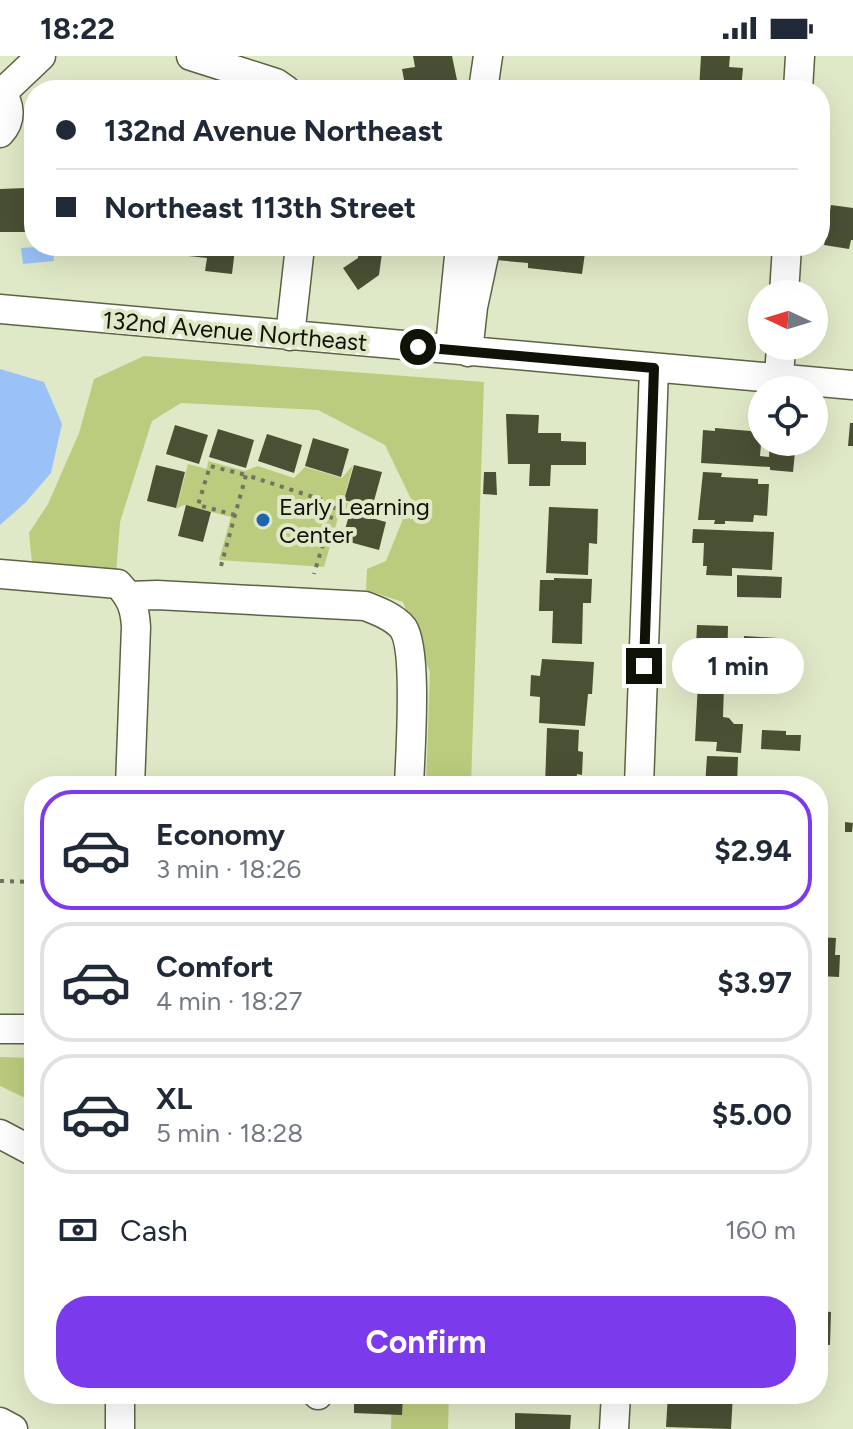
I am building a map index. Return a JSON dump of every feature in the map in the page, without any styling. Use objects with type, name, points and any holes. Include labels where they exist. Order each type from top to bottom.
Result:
[{"type":"street","points":[[0,133],[8,120],[9,111],[1,92],[41,56]]},
{"type":"street","points":[[191,56],[267,80]]},
{"type":"street","points":[[484,80],[488,56]]},
{"type":"street","points":[[799,80],[800,56]]},
{"type":"street","points":[[290,336],[299,256]]},
{"type":"street","points":[[459,351],[460,256]]},
{"type":"street","points":[[459,351],[473,307],[484,256]]},
{"type":"street","points":[[785,280],[786,256]]},
{"type":"street","name":"132nd Avenue Northeast","points":[[0,309],[754,376]]},
{"type":"street","points":[[639,776],[654,368]]},
{"type":"street","name":"132nd Avenue Northeast","points":[[828,383],[853,385]]},
{"type":"street","points":[[0,574],[118,584],[129,596],[136,619],[130,776]]},
{"type":"street","points":[[129,596],[365,606],[384,613],[402,627],[408,640],[411,665],[409,776]]},
{"type":"street","points":[[0,1029],[24,1029]]},
{"type":"street","points":[[0,1134],[24,1147]]},
{"type":"street","points":[[120,1404],[120,1429]]},
{"type":"street","points":[[614,1429],[615,1404]]},
{"type":"street","points":[[0,1422],[13,1429]]},
{"type":"path","points":[[235,515],[198,505],[210,466],[335,504],[314,574]]},
{"type":"path","points":[[221,566],[246,475]]},
{"type":"path","points":[[0,881],[24,882]]},
{"type":"green space","points":[[144,356],[484,382],[471,776],[426,776],[430,672],[403,602],[366,590],[367,569],[386,561],[411,499],[385,445],[318,410],[181,403],[152,421],[120,522],[116,574],[32,563],[29,533],[48,504],[79,433],[94,379]]},
{"type":"green space","points":[[208,461],[245,471],[258,466],[294,478],[305,467],[342,478],[353,465],[343,502],[352,504],[349,511],[340,511],[324,567],[219,560],[231,517],[184,505],[176,509],[188,464],[207,469]]},
{"type":"green space","points":[[0,1057],[24,1058],[24,1097],[0,1086]]},
{"type":"green space","points":[[392,1404],[449,1404],[448,1429],[391,1429]]},
{"type":"water","points":[[21,248],[24,248],[24,256],[54,256],[54,261],[23,264]]},
{"type":"water","points":[[0,369],[44,382],[62,424],[51,473],[25,503],[0,525]]},
{"type":"building","points":[[413,56],[452,56],[457,80],[404,80],[402,69],[415,67]]},
{"type":"building","points":[[701,56],[730,56],[729,67],[743,68],[742,80],[700,80]]},
{"type":"building","points":[[24,188],[24,232],[0,232],[0,189]]},
{"type":"building","points":[[831,205],[853,208],[853,240],[849,249],[830,246]]},
{"type":"building","points":[[188,256],[234,256],[232,274],[205,271],[207,258]]},
{"type":"building","points":[[382,256],[379,275],[358,290],[343,268],[358,258]]},
{"type":"building","points":[[497,256],[585,256],[582,274],[528,268],[528,263],[496,260]]},
{"type":"building","points":[[506,414],[539,415],[538,433],[561,433],[561,441],[586,442],[586,465],[551,465],[550,486],[529,486],[530,464],[508,464]]},
{"type":"building","points":[[850,423],[853,423],[853,446],[848,446]]},
{"type":"building","points":[[175,425],[208,435],[199,464],[166,454]]},
{"type":"building","points":[[715,428],[748,431],[748,456],[795,456],[793,472],[770,470],[770,467],[701,463],[703,430],[715,431]]},
{"type":"building","points":[[218,429],[254,440],[246,468],[209,457]]},
{"type":"building","points":[[267,434],[302,445],[294,473],[258,461]]},
{"type":"building","points":[[313,438],[349,449],[341,477],[305,466]]},
{"type":"building","points":[[156,465],[185,472],[176,508],[147,501]]},
{"type":"building","points":[[354,465],[382,472],[372,508],[344,500]]},
{"type":"building","points":[[484,472],[496,472],[497,495],[483,494]]},
{"type":"building","points":[[703,472],[722,473],[721,477],[758,479],[758,484],[769,484],[767,516],[754,515],[753,522],[725,521],[725,524],[714,524],[715,520],[698,520]]},
{"type":"building","points":[[186,505],[211,512],[203,542],[178,536]]},
{"type":"building","points":[[549,507],[598,509],[597,544],[589,543],[588,575],[546,573]]},
{"type":"building","points":[[350,512],[386,522],[379,550],[342,540]]},
{"type":"building","points":[[693,529],[774,532],[772,570],[732,568],[732,576],[706,575],[707,566],[703,566],[704,543],[692,543]]},
{"type":"building","points":[[737,575],[782,577],[781,598],[737,597]]},
{"type":"building","points":[[592,579],[591,603],[583,603],[582,644],[552,643],[553,611],[539,611],[540,580]]},
{"type":"building","points":[[697,625],[728,626],[727,669],[695,668]]},
{"type":"building","points":[[744,636],[778,638],[777,663],[743,662]]},
{"type":"building","points":[[542,659],[594,662],[592,694],[588,694],[585,726],[539,723],[540,697],[530,696],[531,675],[540,676]]},
{"type":"building","points":[[698,683],[724,684],[723,717],[734,724],[743,724],[741,753],[716,751],[717,742],[695,741]]},
{"type":"building","points":[[547,728],[579,730],[578,751],[583,752],[582,775],[545,776]]},
{"type":"building","points":[[762,730],[801,735],[800,751],[761,749]]},
{"type":"building","points":[[707,756],[738,757],[737,776],[706,776]]},
{"type":"building","points":[[845,822],[853,823],[852,832],[845,832]]},
{"type":"building","points":[[828,938],[836,938],[835,955],[840,955],[839,977],[828,976]]},
{"type":"building","points":[[828,1312],[831,1312],[828,1345]]},
{"type":"building","points":[[354,1404],[403,1404],[402,1415],[354,1413]]},
{"type":"building","points":[[667,1404],[732,1404],[731,1429],[666,1427]]},
{"type":"building","points":[[515,1413],[571,1415],[570,1429],[515,1429]]},
{"type":"place","name":"Early Learning Center","points":[[263,520]]},
{"type":"route","points":[[418,347],[654,368],[644,666]]}]
